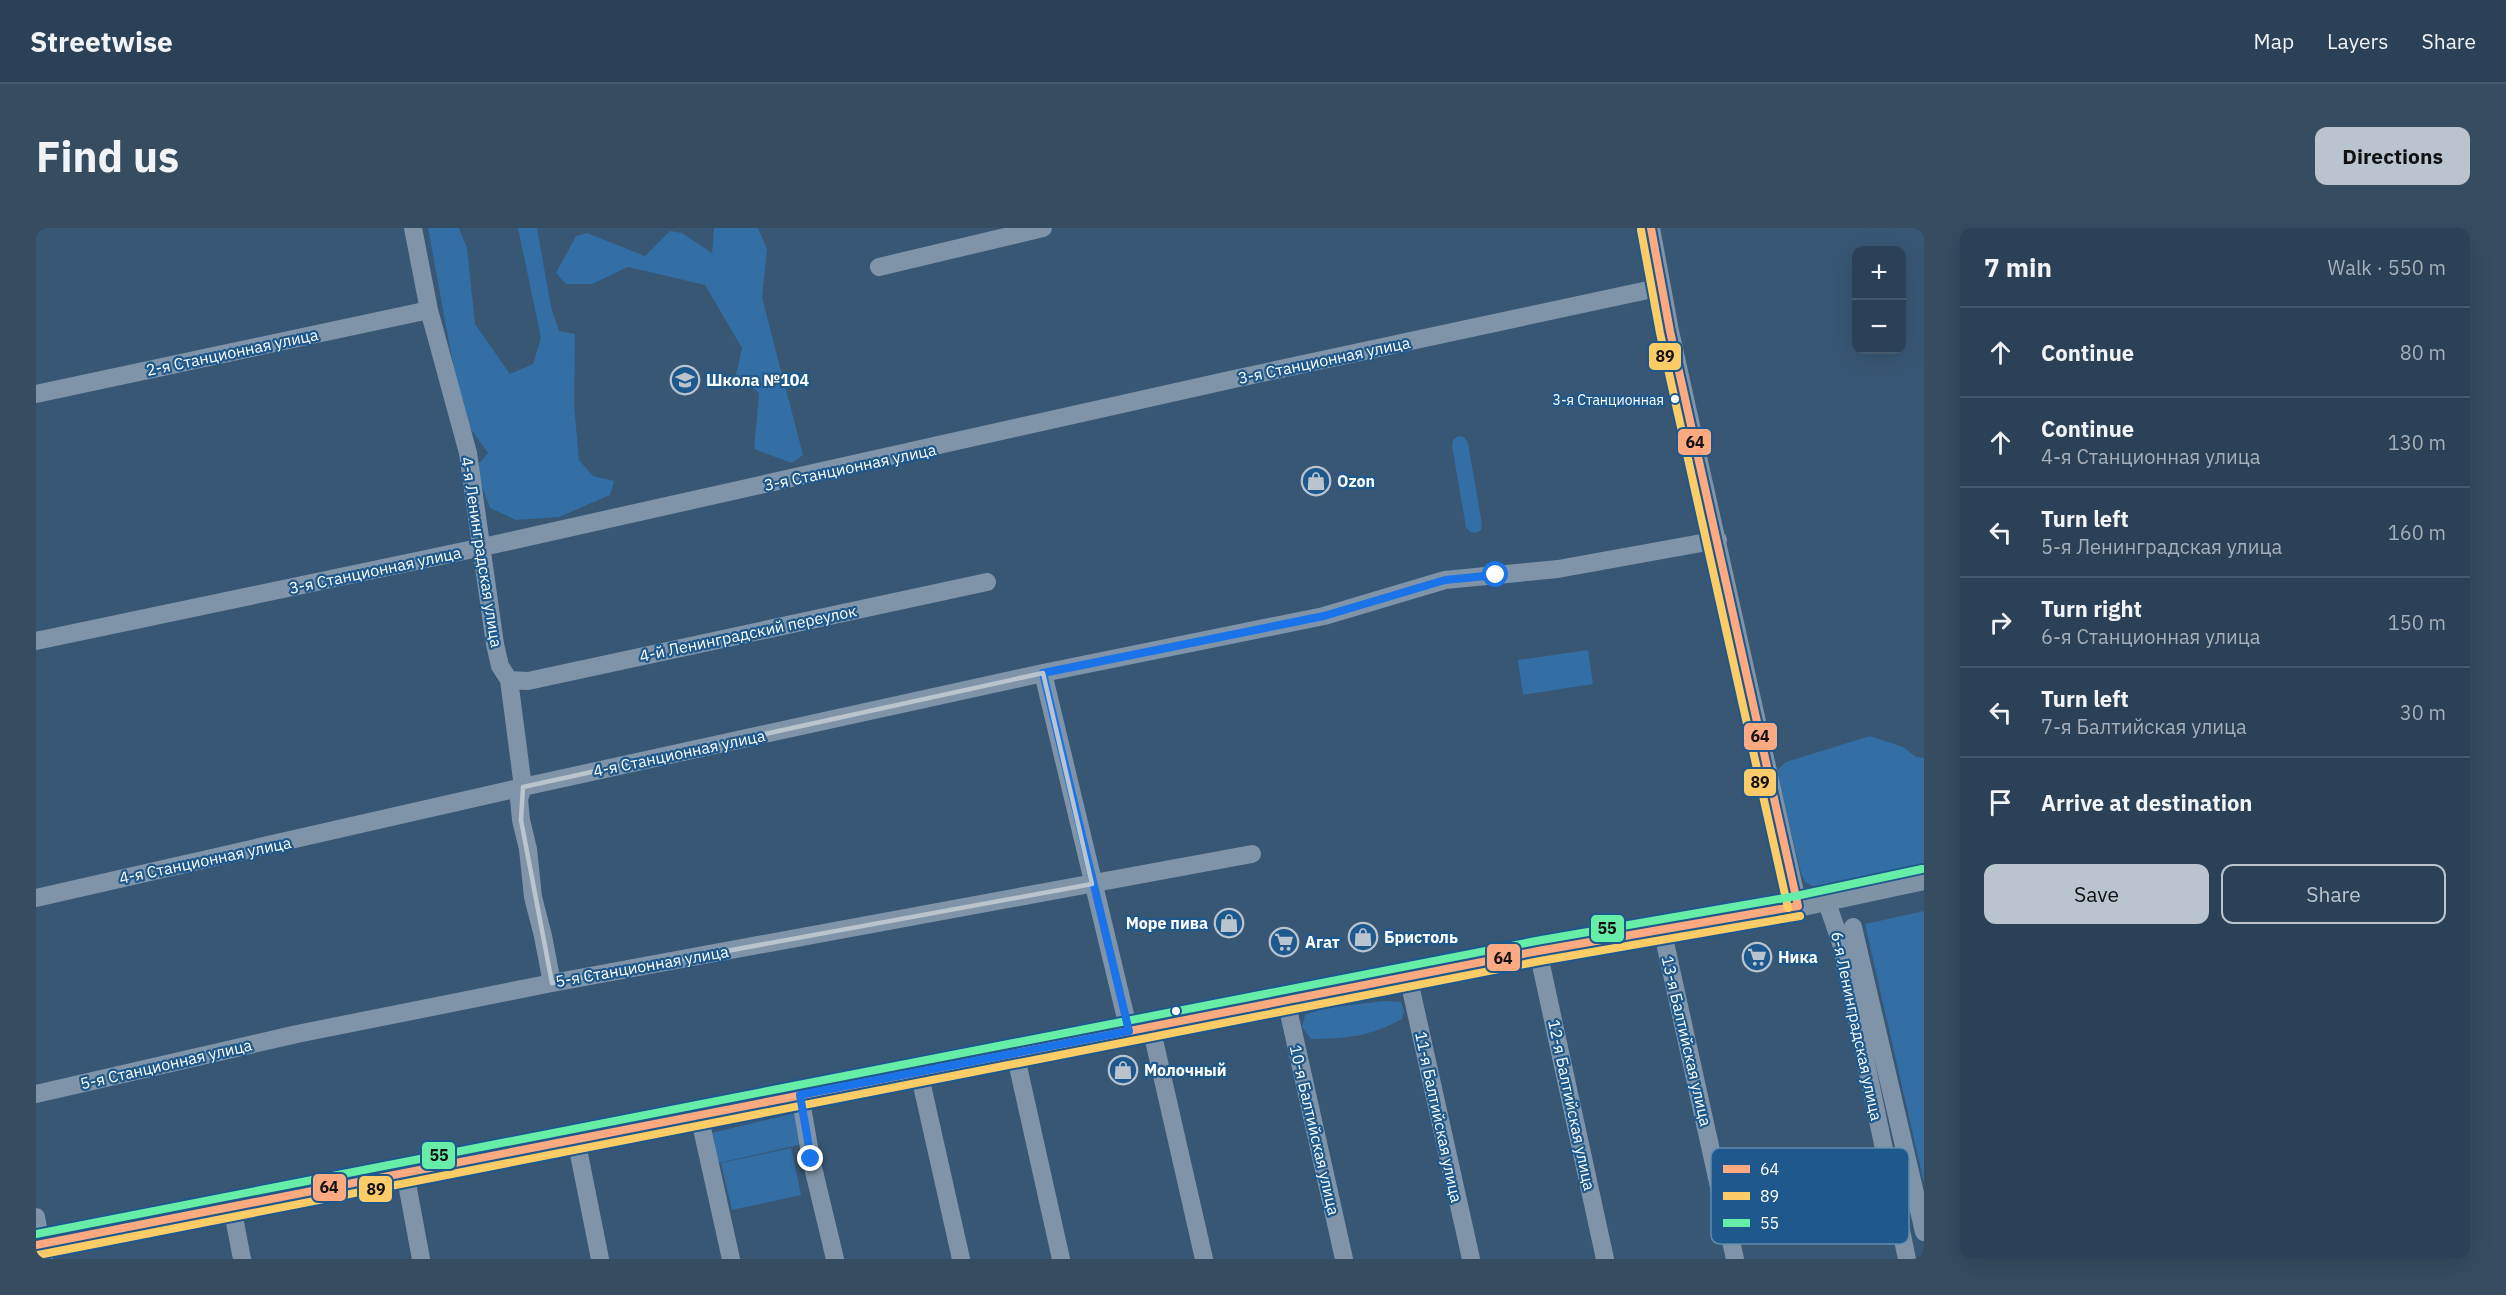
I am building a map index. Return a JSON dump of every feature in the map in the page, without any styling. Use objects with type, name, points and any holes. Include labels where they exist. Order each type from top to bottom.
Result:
[{"type":"main road","points":[[40,1250],[232,1207],[576,1139],[1538,951],[1798,906],[1924,879]]},
{"type":"street","name":"4-я Ленинградская улица","points":[[413,228],[429,310],[468,453],[495,644],[500,666],[509,680],[523,787],[519,799],[521,820],[528,849],[533,897],[552,983]]},
{"type":"street","points":[[879,267],[1043,228]]},
{"type":"street","points":[[1651,228],[1670,332],[1798,906]]},
{"type":"street","name":"3-я Станционная улица","points":[[36,641],[483,547],[1234,379],[1662,287]]},
{"type":"street","name":"2-я Станционная улица","points":[[36,394],[429,310]]},
{"type":"street","name":"4-я Станционная улица","points":[[36,898],[523,787],[1043,673],[1324,616],[1445,580],[1558,569],[1718,540]]},
{"type":"street","name":"4-й Ленинградский переулок","points":[[509,680],[528,681],[987,582]]},
{"type":"street","points":[[1043,673],[1092,884],[1140,1029],[1204,1259]]},
{"type":"street","name":"5-я Станционная улица","points":[[36,1094],[297,1034],[552,983],[1252,854]]},
{"type":"street","name":"6-я Ленинградская улица","points":[[1826,900],[1841,943],[1884,1148]]},
{"type":"street","points":[[1853,927],[1904,1148]]},
{"type":"street","name":"13-я Балтийская улица","points":[[1662,929],[1711,1151]]},
{"type":"street","name":"12-я Балтийская улица","points":[[1538,951],[1605,1259]]},
{"type":"street","name":"11-я Балтийская улица","points":[[1408,976],[1471,1259]]},
{"type":"street","name":"10-я Балтийская улица","points":[[1286,1000],[1344,1259]]},
{"type":"street","points":[[1015,1053],[1061,1259]]},
{"type":"street","points":[[919,1072],[960,1259]]},
{"type":"street","points":[[800,1095],[811,1159],[836,1259]]},
{"type":"street","points":[[699,1115],[731,1259]]},
{"type":"street","points":[[576,1139],[600,1259]]},
{"type":"street","points":[[1909,1168],[1924,1232]]},
{"type":"street","points":[[405,1173],[421,1259]]},
{"type":"street","points":[[232,1207],[242,1259]]},
{"type":"street","points":[[36,1217],[40,1250]]},
{"type":"street","name":"13-я Балтийская улица","points":[[1732,1244],[1735,1259]]},
{"type":"street","name":"6-я Ленинградская улица","points":[[1904,1244],[1907,1259]]},
{"type":"highlighted area","points":[[1043,673],[1092,884],[552,983],[521,820],[523,787]]},
{"type":"shaded area","points":[[428,228],[459,228],[467,248],[475,324],[510,374],[533,364],[541,338],[518,228],[537,228],[551,307],[559,331],[575,334],[574,405],[579,460],[593,476],[614,481],[610,495],[559,517],[516,520],[490,508],[475,468],[488,453],[463,418]]},
{"type":"shaded area","points":[[714,228],[758,228],[767,249],[762,298],[803,455],[792,463],[754,449],[759,393],[736,375],[742,348],[705,285],[628,267],[592,284],[566,284],[556,273],[576,236],[587,233],[645,256],[670,231],[682,233],[712,253]]},
{"type":"shaded area","points":[[1458,436],[1464,437],[1468,443],[1482,524],[1481,530],[1476,533],[1470,532],[1466,527],[1452,446],[1453,440]]},
{"type":"shaded area","points":[[1588,650],[1593,684],[1523,695],[1518,660]]},
{"type":"shaded area","points":[[1870,736],[1903,747],[1916,757],[1924,758],[1924,868],[1872,878],[1824,892],[1805,882],[1801,873],[1776,771],[1786,762]]},
{"type":"shaded area","points":[[1924,911],[1924,1183],[1865,924]]},
{"type":"shaded area","points":[[1385,1001],[1401,1002],[1404,1011],[1402,1019],[1369,1033],[1311,1039],[1302,1027],[1305,1015],[1324,1008]]},
{"type":"shaded area","points":[[796,1113],[803,1144],[714,1164],[707,1134]]},
{"type":"shaded area","points":[[791,1148],[801,1195],[732,1210],[721,1163]]},
{"type":"transit line","name":"64","points":[[1651,228],[1670,331],[1798,906]]},
{"type":"transit line","name":"89","points":[[1641,230],[1660,333],[1788,908]]},
{"type":"transit line","name":"55","points":[[36,1234],[1536,941],[1796,896],[1922,869]]},
{"type":"transit line","name":"64","points":[[36,1245],[1538,951],[1798,906]]},
{"type":"transit line","name":"89","points":[[38,1255],[1540,961],[1800,916]]},
{"type":"place","name":"Школа №104","points":[[685,380]]},
{"type":"place","name":"3-я Станционная","points":[[1675,399]]},
{"type":"place","name":"Ozon","points":[[1316,481]]},
{"type":"place","name":"Море пива","points":[[1229,923]]},
{"type":"place","name":"Бристоль","points":[[1363,937]]},
{"type":"place","name":"Агат","points":[[1284,942]]},
{"type":"place","name":"Ника","points":[[1757,957]]},
{"type":"place","name":"Молочный","points":[[1123,1070]]},
{"type":"route","points":[[811,1159],[800,1095],[1129,1031],[1043,673],[1324,616],[1445,580],[1496,575]]}]
